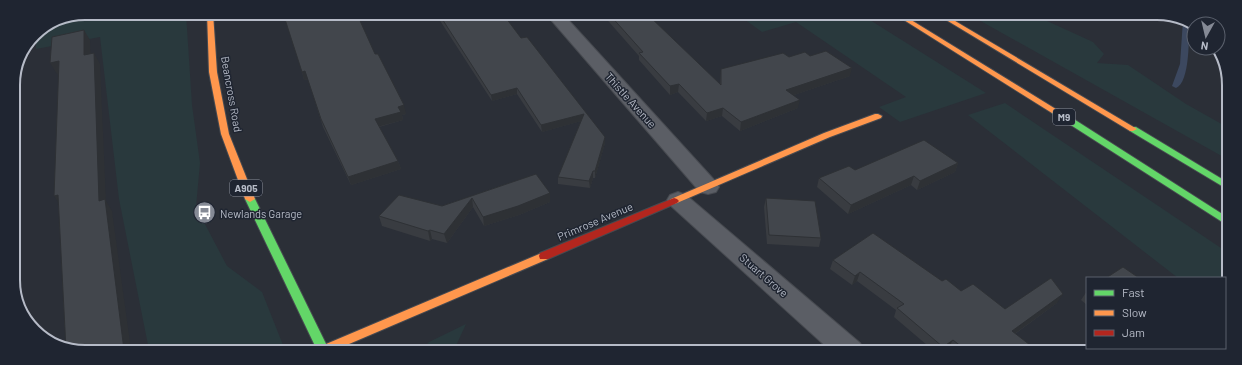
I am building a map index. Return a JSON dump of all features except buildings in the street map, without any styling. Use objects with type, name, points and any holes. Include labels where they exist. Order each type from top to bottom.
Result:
[{"type":"main road","name":"Beancross Road","points":[[210,20],[214,72],[225,134],[252,204],[321,345]]},
{"type":"main road","name":"M9","points":[[907,20],[1011,83],[1222,219]]},
{"type":"main road","name":"M9","points":[[949,20],[1044,75],[1222,183]]},
{"type":"main road","name":"Primrose Avenue","points":[[335,345],[678,200],[827,135],[878,116]]},
{"type":"street","name":"Thistle Avenue","points":[[559,20],[708,187]]},
{"type":"street","name":"Stuart Grove","points":[[678,200],[843,345]]},
{"type":"shaded area","points":[[85,20],[186,20],[192,105],[200,163],[196,207],[227,266],[262,292],[283,345],[148,345],[119,199],[100,37],[36,49],[36,42],[42,36],[64,23]]},
{"type":"shaded area","points":[[745,20],[870,20],[986,93],[900,122],[879,107],[906,97],[796,22],[762,32]]},
{"type":"shaded area","points":[[979,20],[1045,20],[1093,42],[1104,54],[1097,63],[1128,65],[1186,104],[1222,124],[1222,156]]},
{"type":"shaded area","points":[[1005,103],[1222,249],[1222,277],[1177,277],[968,115]]},
{"type":"shaded area","points":[[466,324],[456,345],[426,345],[429,342]]},
{"type":"waterway","points":[[1176,86],[1184,64],[1186,46]]},
{"type":"traffic: fast","points":[[1055,111],[1222,219]]},
{"type":"traffic: fast","points":[[1133,129],[1222,183]]},
{"type":"traffic: fast","points":[[250,199],[321,345]]},
{"type":"traffic: slow","points":[[210,20],[213,72],[225,134],[250,199]]},
{"type":"traffic: slow","points":[[907,20],[1055,111]]},
{"type":"traffic: slow","points":[[949,20],[1133,129]]},
{"type":"traffic: slow","points":[[674,201],[827,135],[878,116]]},
{"type":"traffic: slow","points":[[335,345],[544,256]]},
{"type":"traffic: jam","points":[[544,256],[674,201]]},
{"type":"place","name":"Newlands Garage","points":[[204,213]]}]
